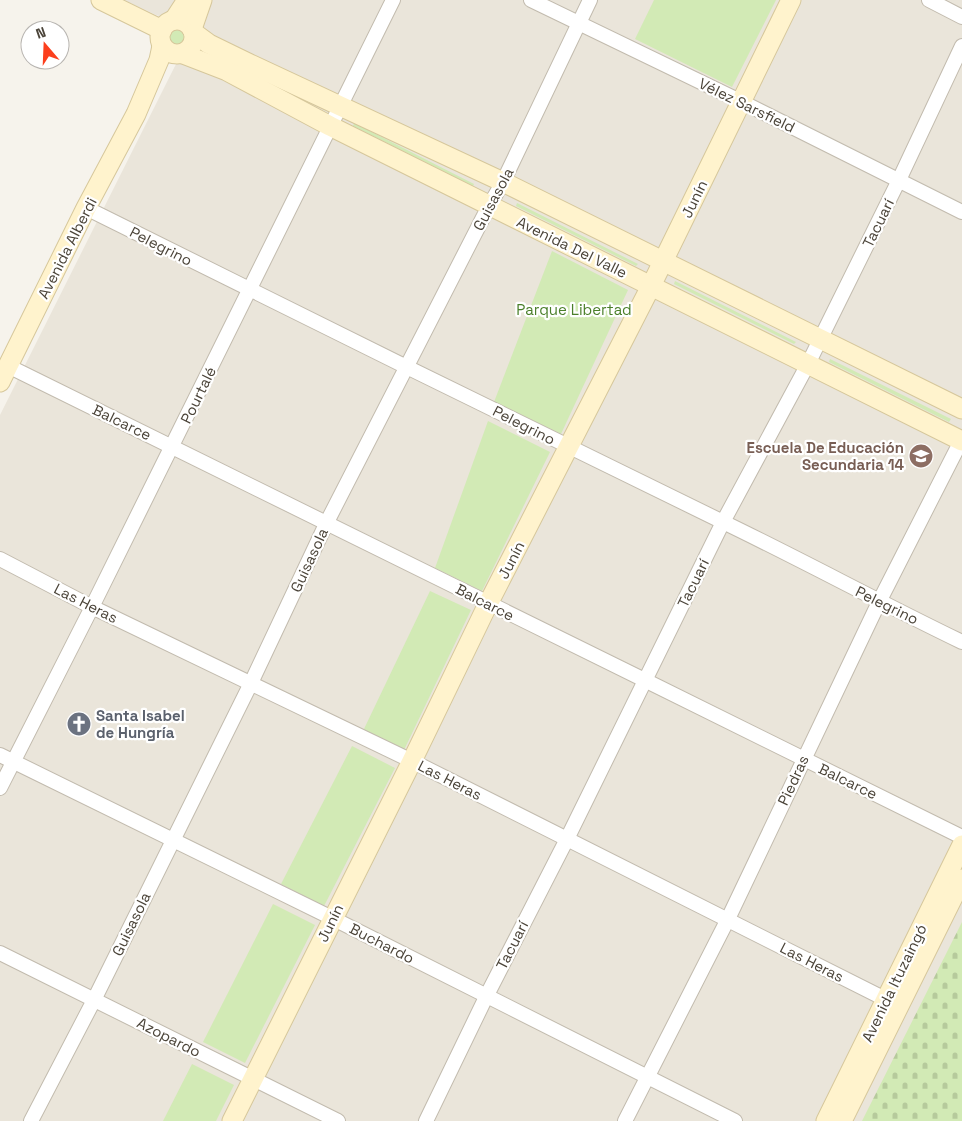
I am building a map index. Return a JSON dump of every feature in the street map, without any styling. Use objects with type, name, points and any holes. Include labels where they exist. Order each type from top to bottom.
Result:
[{"type":"main road","name":"Avenida Del Valle","points":[[101,0],[172,41],[330,126],[962,440]]},
{"type":"main road","name":"Avenida Alberdi","points":[[4,374],[86,208],[136,114],[159,60],[172,41],[188,0]]},
{"type":"main road","points":[[172,41],[191,48],[194,43],[193,31],[202,0]]},
{"type":"main road","name":"Junín","points":[[232,1121],[412,761],[488,604],[651,286],[791,0]]},
{"type":"main road","name":"Avenida Del Valle","points":[[172,41],[186,22],[193,31],[209,44],[504,182],[962,409]]},
{"type":"main road","name":"Avenida Ituzaingó","points":[[842,1121],[962,844]]},
{"type":"main road","name":"Avenida Ituzaingó","points":[[826,1121],[962,879]]},
{"type":"street","name":"Pourtalé","points":[[0,788],[172,447],[393,0]]},
{"type":"street","name":"Vélez Sarsfield","points":[[531,0],[742,102],[962,212]]},
{"type":"street","name":"Guisasola","points":[[31,1121],[94,1000],[251,683],[327,522],[489,206],[504,182],[590,0]]},
{"type":"street","points":[[929,0],[962,17]]},
{"type":"street","name":"Tacuarí","points":[[426,1121],[723,522],[808,364],[899,180],[962,46]]},
{"type":"street","name":"Pelegrino","points":[[86,208],[962,642]]},
{"type":"street","name":"Balcarce","points":[[4,374],[172,447],[962,837]]},
{"type":"street","name":"Piedras","points":[[625,1121],[728,919],[879,602],[962,440]]},
{"type":"street","name":"Las Heras","points":[[0,559],[92,607],[412,761],[892,1002]]},
{"type":"street","name":"Buchardo","points":[[0,755],[487,995],[735,1121]]},
{"type":"street","name":"Azopardo","points":[[0,953],[338,1121]]},
{"type":"shaded area","points":[[124,0],[962,0],[962,1121],[0,1121],[0,415],[175,66],[196,28],[156,15]]},
{"type":"green space","points":[[654,0],[776,0],[732,87],[635,39]]},
{"type":"green space","points":[[173,27],[181,27],[187,33],[187,41],[181,47],[173,47],[167,41],[167,33]]},
{"type":"green space","points":[[354,123],[474,184],[473,186],[353,126]]},
{"type":"green space","points":[[517,203],[638,264],[636,266],[516,206]]},
{"type":"green space","name":"Parque Libertad","points":[[552,251],[628,290],[561,434],[494,402]]},
{"type":"green space","points":[[675,281],[796,342],[794,344],[674,284]]},
{"type":"green space","points":[[830,359],[951,419],[949,422],[829,362]]},
{"type":"green space","points":[[488,421],[550,452],[482,591],[435,568]]},
{"type":"green space","points":[[430,591],[471,610],[404,750],[363,731]]},
{"type":"green space","points":[[352,746],[395,768],[324,906],[281,884]]},
{"type":"green space","points":[[273,904],[315,925],[245,1063],[203,1042]]},
{"type":"green space","points":[[962,922],[962,1121],[862,1121]]},
{"type":"green space","points":[[192,1064],[234,1085],[216,1121],[163,1121]]},
{"type":"place","name":"Escuela De Educación Secundaria 14","points":[[921,456]]},
{"type":"place","name":"Santa Isabel de Hungría","points":[[79,724]]}]
